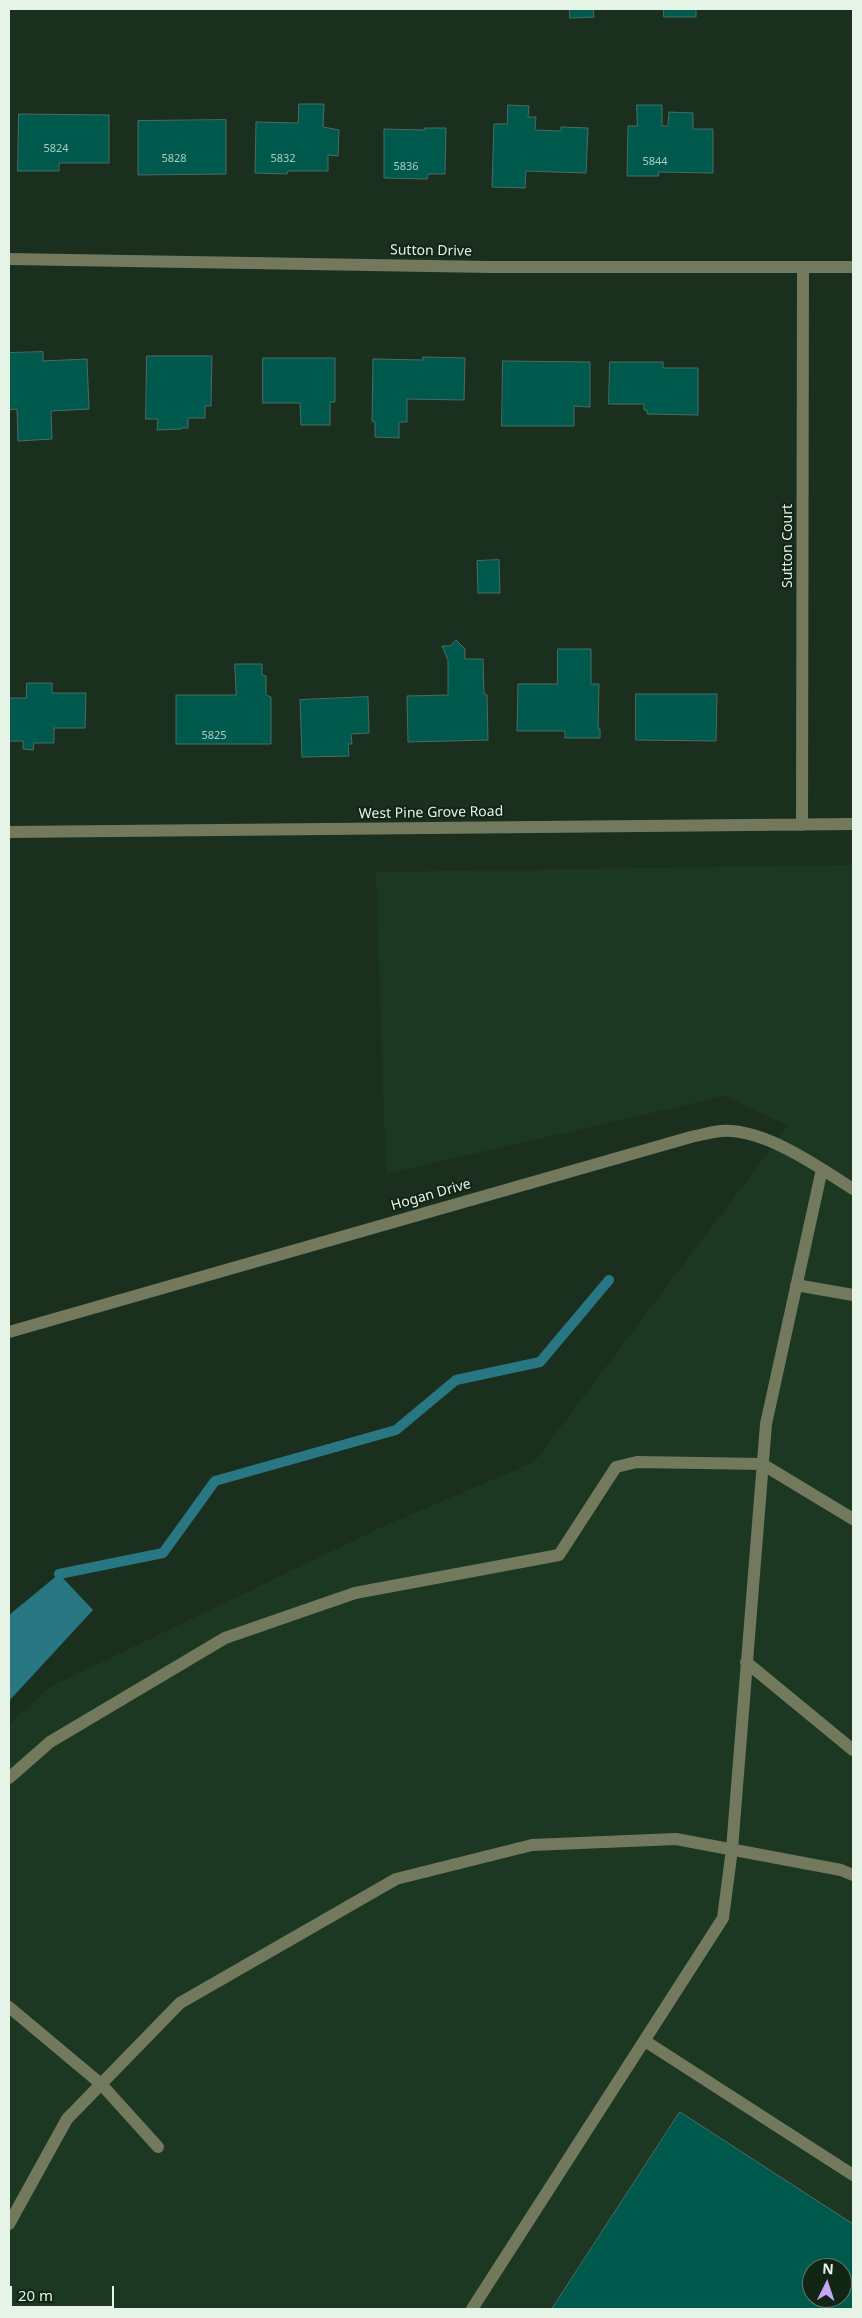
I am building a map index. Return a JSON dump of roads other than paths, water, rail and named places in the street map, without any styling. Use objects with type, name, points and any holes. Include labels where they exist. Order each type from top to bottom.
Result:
[{"type":"street","name":"Sutton Drive","points":[[9,259],[490,267],[853,267]]},
{"type":"street","name":"Sutton Court","points":[[802,825],[803,267]]},
{"type":"street","name":"West Pine Grove Road","points":[[9,832],[853,824]]},
{"type":"street","name":"Hogan Drive","points":[[9,1332],[691,1136],[722,1131],[744,1133],[796,1152],[853,1189]]},
{"type":"street","points":[[472,2309],[723,1918],[732,1850],[766,1424],[822,1169]]},
{"type":"street","points":[[796,1285],[853,1295]]},
{"type":"street","points":[[9,1778],[50,1742],[225,1638],[355,1593],[559,1556],[616,1467],[637,1462],[762,1464],[853,1519]]},
{"type":"street","points":[[746,1662],[853,1750]]},
{"type":"street","points":[[9,2224],[67,2119],[180,2003],[396,1879],[532,1845],[676,1839],[841,1870],[853,1875]]},
{"type":"street","points":[[9,2007],[101,2084],[158,2147]]},
{"type":"street","points":[[645,2041],[853,2175]]},
{"type":"water","points":[[59,1574],[93,1610],[9,1701],[9,1615]]},
{"type":"waterway","points":[[59,1574],[163,1553],[215,1481],[396,1430],[456,1380],[540,1362],[609,1280]]}]
